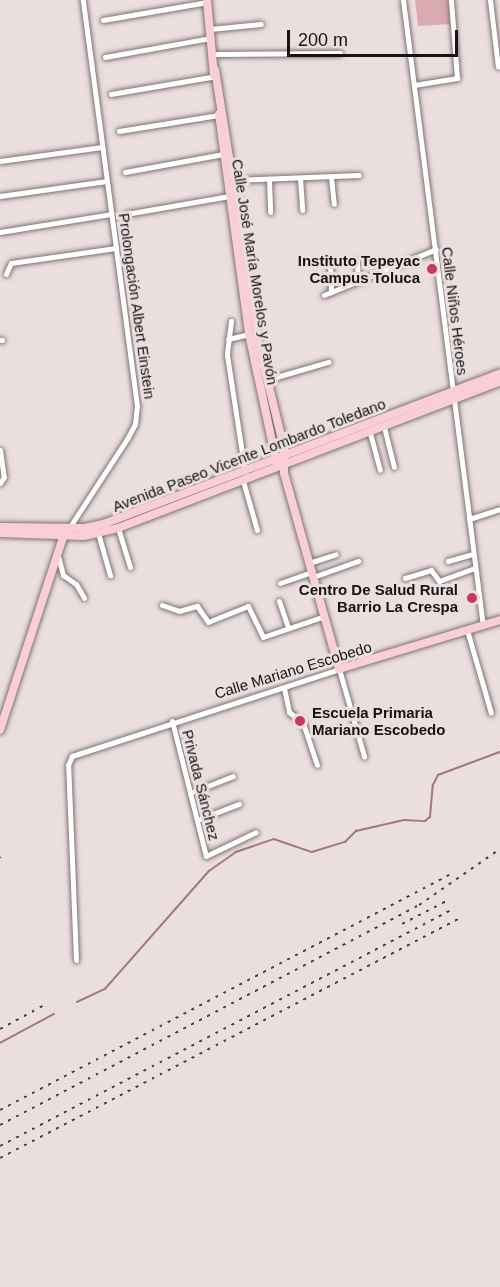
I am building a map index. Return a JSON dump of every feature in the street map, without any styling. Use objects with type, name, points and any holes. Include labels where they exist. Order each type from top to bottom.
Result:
[{"type":"main road","name":"Calle José María Morelos y Pavón","points":[[207,1],[256,351],[282,465],[339,669]]},
{"type":"main road","name":"Calle José María Morelos y Pavón","points":[[216,74],[223,154],[249,334],[266,380],[282,465]]},
{"type":"main road","name":"Avenida Paseo Vicente Lombardo Toledano","points":[[0,527],[69,528],[106,523],[245,472],[282,465],[370,433],[500,373]]},
{"type":"main road","name":"Avenida Paseo Vicente Lombardo Toledano","points":[[0,533],[62,536],[98,533],[118,528],[243,481],[454,395],[500,381]]},
{"type":"main road","name":"Prolongación Albert Einstein","points":[[0,730],[4,704],[62,536],[69,528]]},
{"type":"main road","name":"Calle Mariano Escobedo","points":[[339,669],[500,620]]},
{"type":"street","name":"Prolongación Albert Einstein","points":[[69,528],[135,424],[137,406],[83,0]]},
{"type":"street","name":"Calle Niños Héroes","points":[[403,0],[483,626]]},
{"type":"street","points":[[414,85],[457,78],[450,0]]},
{"type":"street","points":[[490,0],[498,67]]},
{"type":"street","points":[[103,20],[207,1]]},
{"type":"street","points":[[210,29],[261,24]]},
{"type":"street","points":[[105,57],[211,38]]},
{"type":"street","points":[[213,54],[340,53]]},
{"type":"street","points":[[111,94],[216,74]]},
{"type":"street","points":[[119,131],[219,115]]},
{"type":"street","points":[[0,161],[102,147]]},
{"type":"street","points":[[126,172],[223,154]]},
{"type":"street","points":[[233,180],[359,175]]},
{"type":"street","points":[[331,177],[334,204]]},
{"type":"street","points":[[300,178],[302,210]]},
{"type":"street","points":[[268,179],[270,212]]},
{"type":"street","points":[[0,196],[107,181]]},
{"type":"street","points":[[126,214],[229,196]]},
{"type":"street","points":[[0,232],[111,214]]},
{"type":"street","points":[[6,274],[11,263],[116,248]]},
{"type":"street","points":[[324,295],[436,249]]},
{"type":"street","points":[[357,261],[358,281]]},
{"type":"street","points":[[330,263],[331,292]]},
{"type":"street","points":[[231,321],[228,339],[245,472]]},
{"type":"street","points":[[228,339],[249,334]]},
{"type":"street","points":[[266,380],[328,362]]},
{"type":"street","points":[[384,427],[394,467]]},
{"type":"street","points":[[370,433],[380,470]]},
{"type":"street","points":[[0,450],[4,477],[0,483]]},
{"type":"street","points":[[243,481],[257,530]]},
{"type":"street","points":[[469,519],[500,509]]},
{"type":"street","points":[[118,528],[130,567]]},
{"type":"street","points":[[98,533],[110,575]]},
{"type":"street","points":[[57,551],[63,575],[76,584],[84,598]]},
{"type":"street","points":[[309,563],[336,554]]},
{"type":"street","points":[[448,561],[473,554]]},
{"type":"street","points":[[280,583],[358,561]]},
{"type":"street","points":[[405,578],[431,570],[439,581],[475,568]]},
{"type":"street","points":[[279,601],[288,627]]},
{"type":"street","points":[[162,605],[179,611],[197,606],[208,622],[248,606],[263,637],[325,616]]},
{"type":"street","points":[[467,630],[491,713]]},
{"type":"street","name":"Calle Mariano Escobedo","points":[[76,960],[68,765],[72,756],[172,721],[339,669]]},
{"type":"street","name":"Calle José María Morelos y Pavón","points":[[339,669],[364,756]]},
{"type":"street","points":[[284,688],[290,714],[303,723],[317,765]]},
{"type":"street","name":"Privada Sánchez","points":[[172,721],[206,856],[256,832]]},
{"type":"street","points":[[190,793],[234,776]]},
{"type":"street","points":[[197,820],[240,804]]},
{"type":"shaded area","points":[[415,0],[448,0],[451,24],[418,26]]},
{"type":"waterway","points":[[77,1002],[105,989],[209,871],[236,852],[274,839],[312,852],[345,842],[356,831],[404,820],[425,821],[430,817],[433,785],[438,775],[500,752]]},
{"type":"waterway","points":[[0,1043],[54,1014]]},
{"type":"railway","points":[[0,1125],[419,905],[500,849]]},
{"type":"railway","points":[[0,1110],[449,875]]},
{"type":"railway","points":[[402,924],[450,899]]},
{"type":"railway","points":[[0,1146],[455,908]]},
{"type":"railway","points":[[0,1158],[460,918]]},
{"type":"railway","points":[[0,1029],[46,1004]]},
{"type":"place","name":"Instituto Tepeyac Campus Toluca","points":[[432,269]]},
{"type":"place","name":"Centro De Salud Rural Barrio La Crespa","points":[[472,598]]},
{"type":"place","name":"Escuela Primaria Mariano Escobedo","points":[[300,721]]}]
